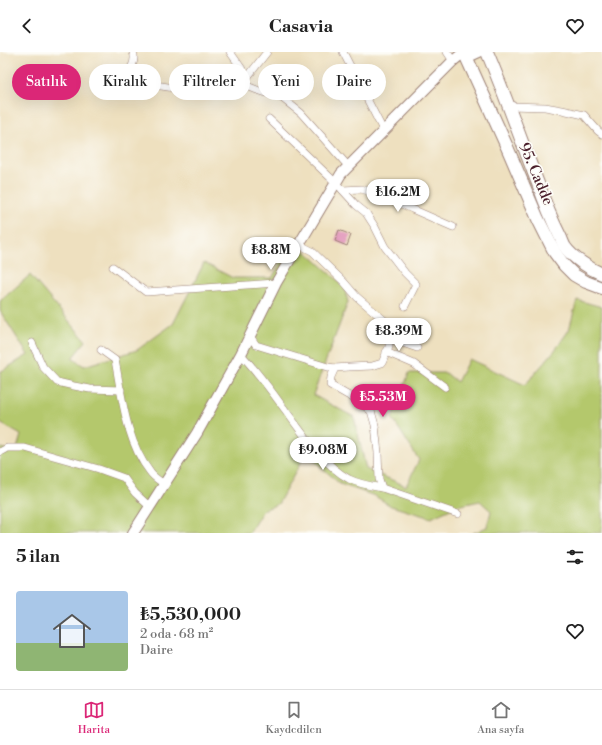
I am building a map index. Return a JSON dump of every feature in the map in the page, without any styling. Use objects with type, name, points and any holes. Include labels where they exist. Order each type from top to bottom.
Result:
[{"type":"main road","name":"95. Cadde","points":[[487,52],[556,229],[566,248],[579,260],[602,274]]},
{"type":"main road","name":"95. Cadde","points":[[464,54],[507,146],[538,219],[555,253],[564,266],[574,275],[586,282],[602,288]]},
{"type":"street","points":[[132,64],[135,57],[134,52]]},
{"type":"street","points":[[230,52],[238,64]]},
{"type":"street","points":[[250,74],[268,52]]},
{"type":"street","points":[[343,52],[384,132]]},
{"type":"street","points":[[447,52],[453,61]]},
{"type":"street","points":[[133,533],[197,433],[241,354],[276,284],[300,245],[340,186],[341,174],[453,61],[464,54],[479,52]]},
{"type":"street","points":[[250,87],[282,98],[301,113],[349,167]]},
{"type":"street","points":[[509,106],[544,107],[584,115],[602,134]]},
{"type":"street","points":[[269,119],[340,186],[356,205],[366,214],[386,247],[405,273],[416,284],[405,306]]},
{"type":"street","points":[[340,186],[361,189],[383,195],[454,227]]},
{"type":"street","points":[[250,336],[256,345],[328,367],[372,366],[382,363],[388,347],[389,332],[384,320],[357,297],[312,251],[300,245]]},
{"type":"street","points":[[113,267],[146,292],[276,284]]},
{"type":"street","points":[[388,338],[417,348]]},
{"type":"street","points":[[32,343],[43,367],[56,382],[90,388],[121,390]]},
{"type":"street","points":[[100,350],[115,360],[127,422],[138,452],[150,473],[164,484]]},
{"type":"street","points":[[386,352],[414,364],[445,387]]},
{"type":"street","points":[[241,354],[261,377],[315,449],[333,467],[350,479],[382,488],[458,514]]},
{"type":"street","points":[[335,368],[331,377],[330,385],[358,401],[371,411],[375,425],[379,479],[382,488]]},
{"type":"street","points":[[0,452],[6,448],[24,448],[100,469],[124,478],[150,507]]},
{"type":"green space","points":[[293,243],[310,255],[344,286],[348,302],[313,395],[354,417],[366,469],[406,486],[419,460],[392,418],[409,373],[446,373],[457,382],[469,359],[525,385],[555,350],[569,330],[577,300],[602,307],[602,533],[473,533],[487,527],[491,511],[480,501],[457,506],[431,518],[391,506],[375,496],[340,484],[306,453],[278,504],[263,510],[249,533],[0,533],[0,449],[16,452],[21,435],[0,423],[0,372],[28,355],[0,311],[0,301],[30,275],[86,341],[72,358],[84,366],[137,350],[173,324],[204,263],[233,278],[272,278]]},
{"type":"building","points":[[339,230],[351,235],[347,246],[335,241]]}]
